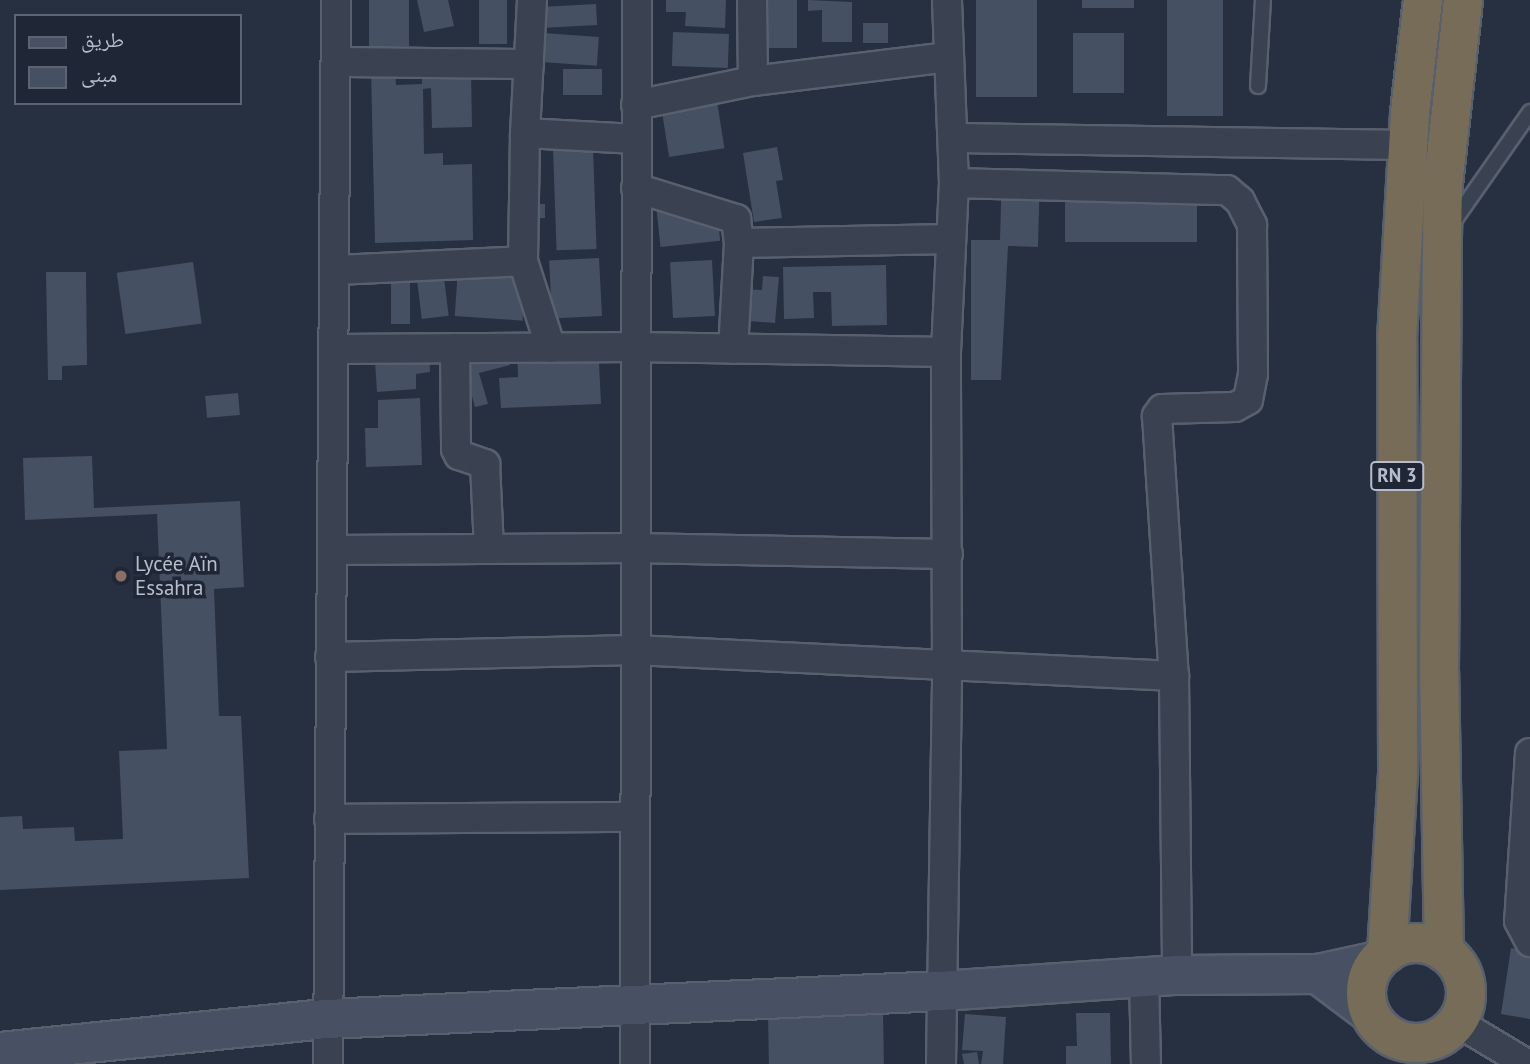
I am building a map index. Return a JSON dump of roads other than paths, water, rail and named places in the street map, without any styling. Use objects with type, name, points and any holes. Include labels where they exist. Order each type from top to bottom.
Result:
[{"type":"highway","name":"RN 3","points":[[1382,957],[1398,775],[1397,339],[1408,145],[1423,0]]},
{"type":"highway","name":"RN 3","points":[[1444,952],[1439,671],[1442,238],[1463,0]]},
{"type":"highway","points":[[1415,943],[1444,952],[1460,970],[1466,992],[1447,1041],[1425,1043],[1383,1038],[1367,981],[1382,957],[1415,943]]},
{"type":"street","points":[[328,1064],[336,0]]},
{"type":"street","points":[[532,0],[525,134],[523,261],[551,348]]},
{"type":"street","points":[[635,1064],[634,347],[637,0]]},
{"type":"street","points":[[752,0],[753,81]]},
{"type":"street","points":[[941,1064],[948,554],[946,352],[954,183],[947,0]]},
{"type":"street","points":[[636,105],[753,81],[949,57]]},
{"type":"street","points":[[336,62],[529,64]]},
{"type":"street","points":[[525,134],[636,139]]},
{"type":"street","points":[[953,138],[1408,145]]},
{"type":"street","points":[[954,183],[1227,190],[1248,213],[1252,225],[1253,374],[1248,400],[1235,407],[1162,409],[1157,416],[1174,676],[1160,976],[1146,1064]]},
{"type":"street","points":[[636,188],[732,217],[738,223],[733,349]]},
{"type":"street","points":[[739,243],[951,239]]},
{"type":"street","points":[[335,270],[523,261]]},
{"type":"street","points":[[335,349],[634,347],[946,352]]},
{"type":"street","points":[[455,348],[456,449],[460,455],[485,464],[489,550]]},
{"type":"street","points":[[332,551],[634,548],[948,554]]},
{"type":"street","points":[[330,657],[634,650],[1174,676]]},
{"type":"street","points":[[1530,752],[1519,921],[1530,942]]},
{"type":"street","points":[[329,819],[635,817]]},
{"type":"street","points":[[0,1052],[327,1019],[941,991],[1160,976],[1318,974],[1382,957]]},
{"type":"street","points":[[1318,974],[1383,1038]]},
{"type":"street","points":[[1447,1041],[1527,1064]]},
{"type":"lane","points":[[1258,86],[1262,0]]},
{"type":"lane","points":[[1442,238],[1530,112]]},
{"type":"place","name":"Lycée Aïn Essahra","points":[[121,576]]}]
